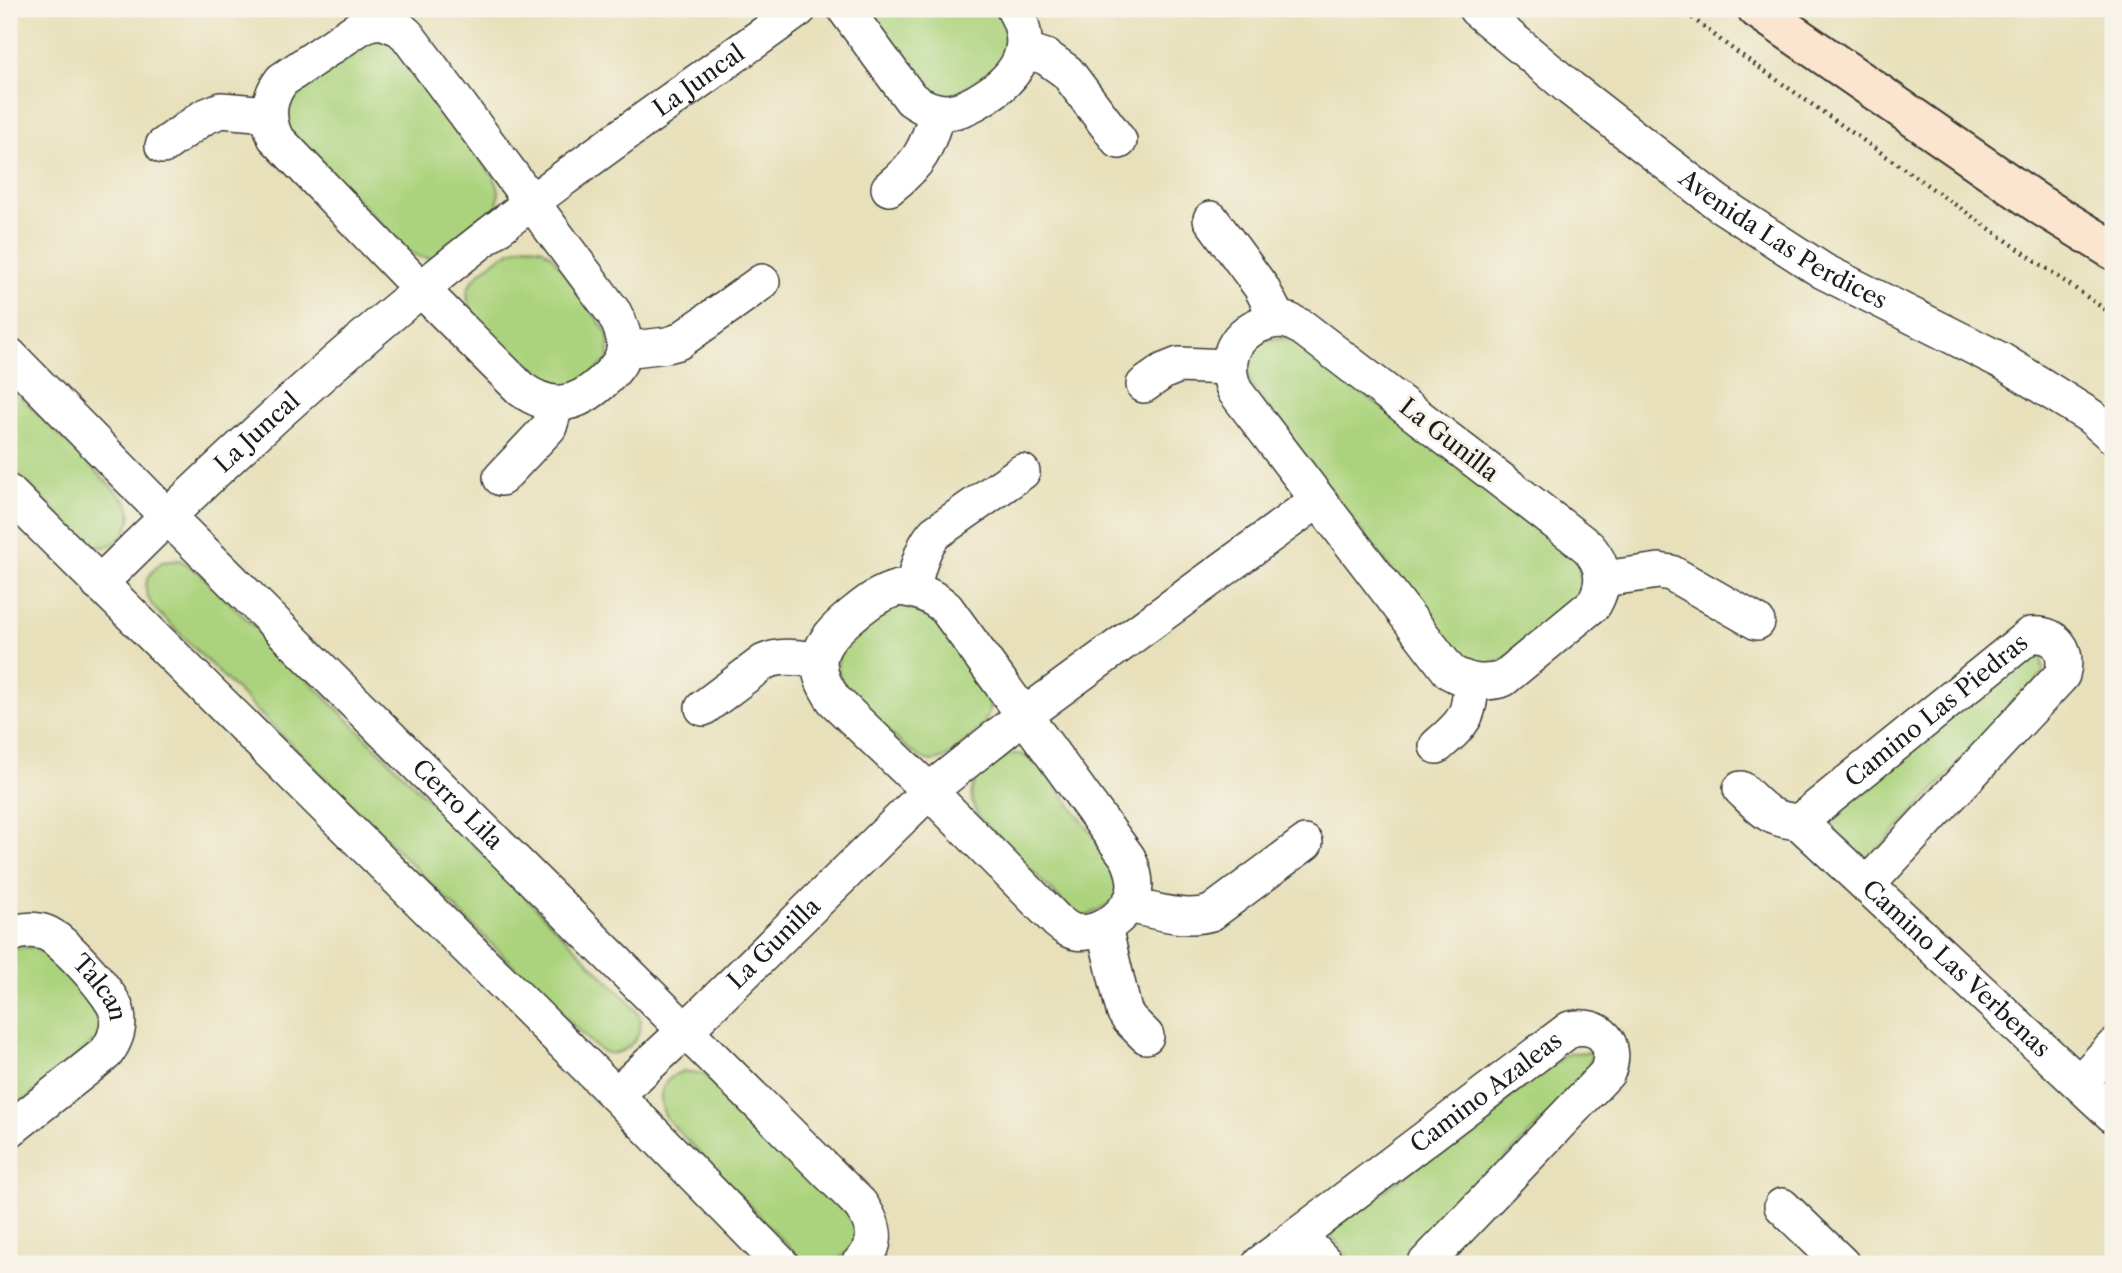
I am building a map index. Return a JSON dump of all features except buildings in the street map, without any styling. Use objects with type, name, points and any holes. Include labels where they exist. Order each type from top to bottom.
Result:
[{"type":"street","name":"La Juncal","points":[[99,584],[293,398],[421,289],[531,204],[799,9]]},
{"type":"street","points":[[845,9],[911,99],[922,107],[937,112],[969,107],[996,90],[1018,66],[1025,37],[1021,21],[1014,9]]},
{"type":"street","name":"Avenida Las Perdices","points":[[1476,9],[1570,88],[1718,203],[1823,271],[2002,361],[2090,416],[2113,436]]},
{"type":"street","points":[[1757,9],[2040,205],[2113,250]]},
{"type":"street","points":[[382,15],[407,35],[531,204],[614,313],[624,338],[622,360],[616,370],[586,396],[572,402],[556,404],[531,396],[521,389],[284,148],[272,129],[269,114],[273,92],[282,80],[382,15]]},
{"type":"street","points":[[1024,50],[1046,57],[1067,72],[1119,141]]},
{"type":"street","points":[[163,146],[204,117],[221,110],[269,114]]},
{"type":"street","points":[[889,188],[908,172],[925,149],[937,112]]},
{"type":"street","points":[[1211,219],[1256,279],[1278,320],[1257,325],[1244,334],[1231,353],[1229,378],[1235,391],[1450,672],[1471,682],[1484,683],[1503,679],[1586,612],[1601,592],[1603,579],[1659,571],[1671,573],[1757,622]]},
{"type":"street","points":[[624,350],[678,342],[762,282]]},
{"type":"street","name":"La Gunilla","points":[[1278,320],[1289,321],[1303,328],[1588,547],[1596,557],[1603,579]]},
{"type":"street","name":"Cerro Lila","points":[[9,355],[167,516],[860,1204],[872,1222],[874,1240],[870,1251],[859,1264]]},
{"type":"street","points":[[1144,384],[1179,365],[1229,367]]},
{"type":"street","points":[[501,478],[549,427],[556,404]]},
{"type":"street","points":[[912,589],[924,550],[935,533],[1022,471]]},
{"type":"street","points":[[9,493],[616,1095],[780,1264]]},
{"type":"street","name":"La Gunilla","points":[[616,1095],[685,1031],[929,791],[1023,716],[1318,500]]},
{"type":"street","points":[[899,588],[912,589],[935,598],[960,625],[1023,716],[1128,858],[1134,871],[1134,893],[1116,916],[1088,932],[1067,929],[1057,922],[929,791],[834,700],[820,678],[818,660],[825,640],[833,631],[873,597],[899,588]]},
{"type":"street","name":"Camino Las Piedras","points":[[1799,822],[2030,635],[2050,637],[2059,644],[2065,664],[2062,675],[1867,885]]},
{"type":"street","points":[[703,708],[772,658],[818,660]]},
{"type":"street","points":[[1437,746],[1466,716],[1471,699],[1471,682]]},
{"type":"street","points":[[1741,789],[1768,815],[1780,820],[1799,822]]},
{"type":"street","name":"Camino Las Verbenas","points":[[1799,822],[2113,1115]]},
{"type":"street","points":[[1116,916],[1198,917],[1212,913],[1305,843]]},
{"type":"street","points":[[1116,916],[1124,1011],[1146,1037]]},
{"type":"street","name":"Talcan","points":[[9,935],[22,930],[34,930],[54,937],[106,990],[114,1001],[118,1021],[114,1041],[106,1053],[9,1130]]},
{"type":"street","name":"Camino Azaleas","points":[[1260,1264],[1570,1029],[1592,1029],[1602,1035],[1612,1056],[1607,1073],[1425,1264]]},
{"type":"street","points":[[2079,1083],[2113,1047]]},
{"type":"street","points":[[1782,1206],[1842,1264]]},
{"type":"street","points":[[1299,1236],[1326,1264]]},
{"type":"path","points":[[1681,9],[1727,45],[2113,315]]},
{"type":"green space","points":[[864,9],[998,9],[1008,36],[1004,60],[960,96],[928,93]]},
{"type":"green space","points":[[376,39],[395,45],[495,179],[499,190],[497,209],[436,258],[420,257],[406,249],[289,131],[286,106],[301,85],[359,44]]},
{"type":"green space","points":[[527,245],[543,249],[552,256],[608,334],[609,359],[571,393],[537,382],[477,321],[470,308],[467,294],[474,279],[501,257]]},
{"type":"green space","points":[[1291,339],[1570,550],[1588,571],[1584,591],[1504,659],[1482,666],[1461,662],[1250,384],[1248,365],[1251,351],[1262,342]]},
{"type":"green space","points":[[9,385],[128,503],[129,524],[122,537],[103,547],[87,542],[9,465]]},
{"type":"green space","points":[[180,560],[199,572],[629,1002],[638,1014],[640,1030],[628,1047],[622,1051],[608,1053],[589,1041],[156,610],[146,591],[148,579],[162,562]]},
{"type":"green space","points":[[894,605],[912,605],[932,617],[990,697],[989,712],[981,727],[954,751],[938,760],[924,759],[901,743],[846,689],[839,674],[841,650],[859,630]]},
{"type":"green space","points":[[2024,656],[2042,656],[2043,673],[1867,862],[1822,823]]},
{"type":"green space","points":[[1010,754],[1021,754],[1040,764],[1121,873],[1117,900],[1083,918],[1072,911],[980,819],[971,797],[972,788],[982,773]]},
{"type":"green space","points":[[16,947],[43,947],[97,998],[105,1032],[18,1106],[9,1094],[9,950]]},
{"type":"green space","points":[[1592,1052],[1588,1074],[1403,1264],[1353,1264],[1329,1232],[1569,1053]]},
{"type":"green space","points":[[683,1071],[704,1074],[851,1216],[856,1239],[847,1253],[833,1264],[805,1264],[666,1118],[661,1103],[662,1090],[669,1079]]}]
